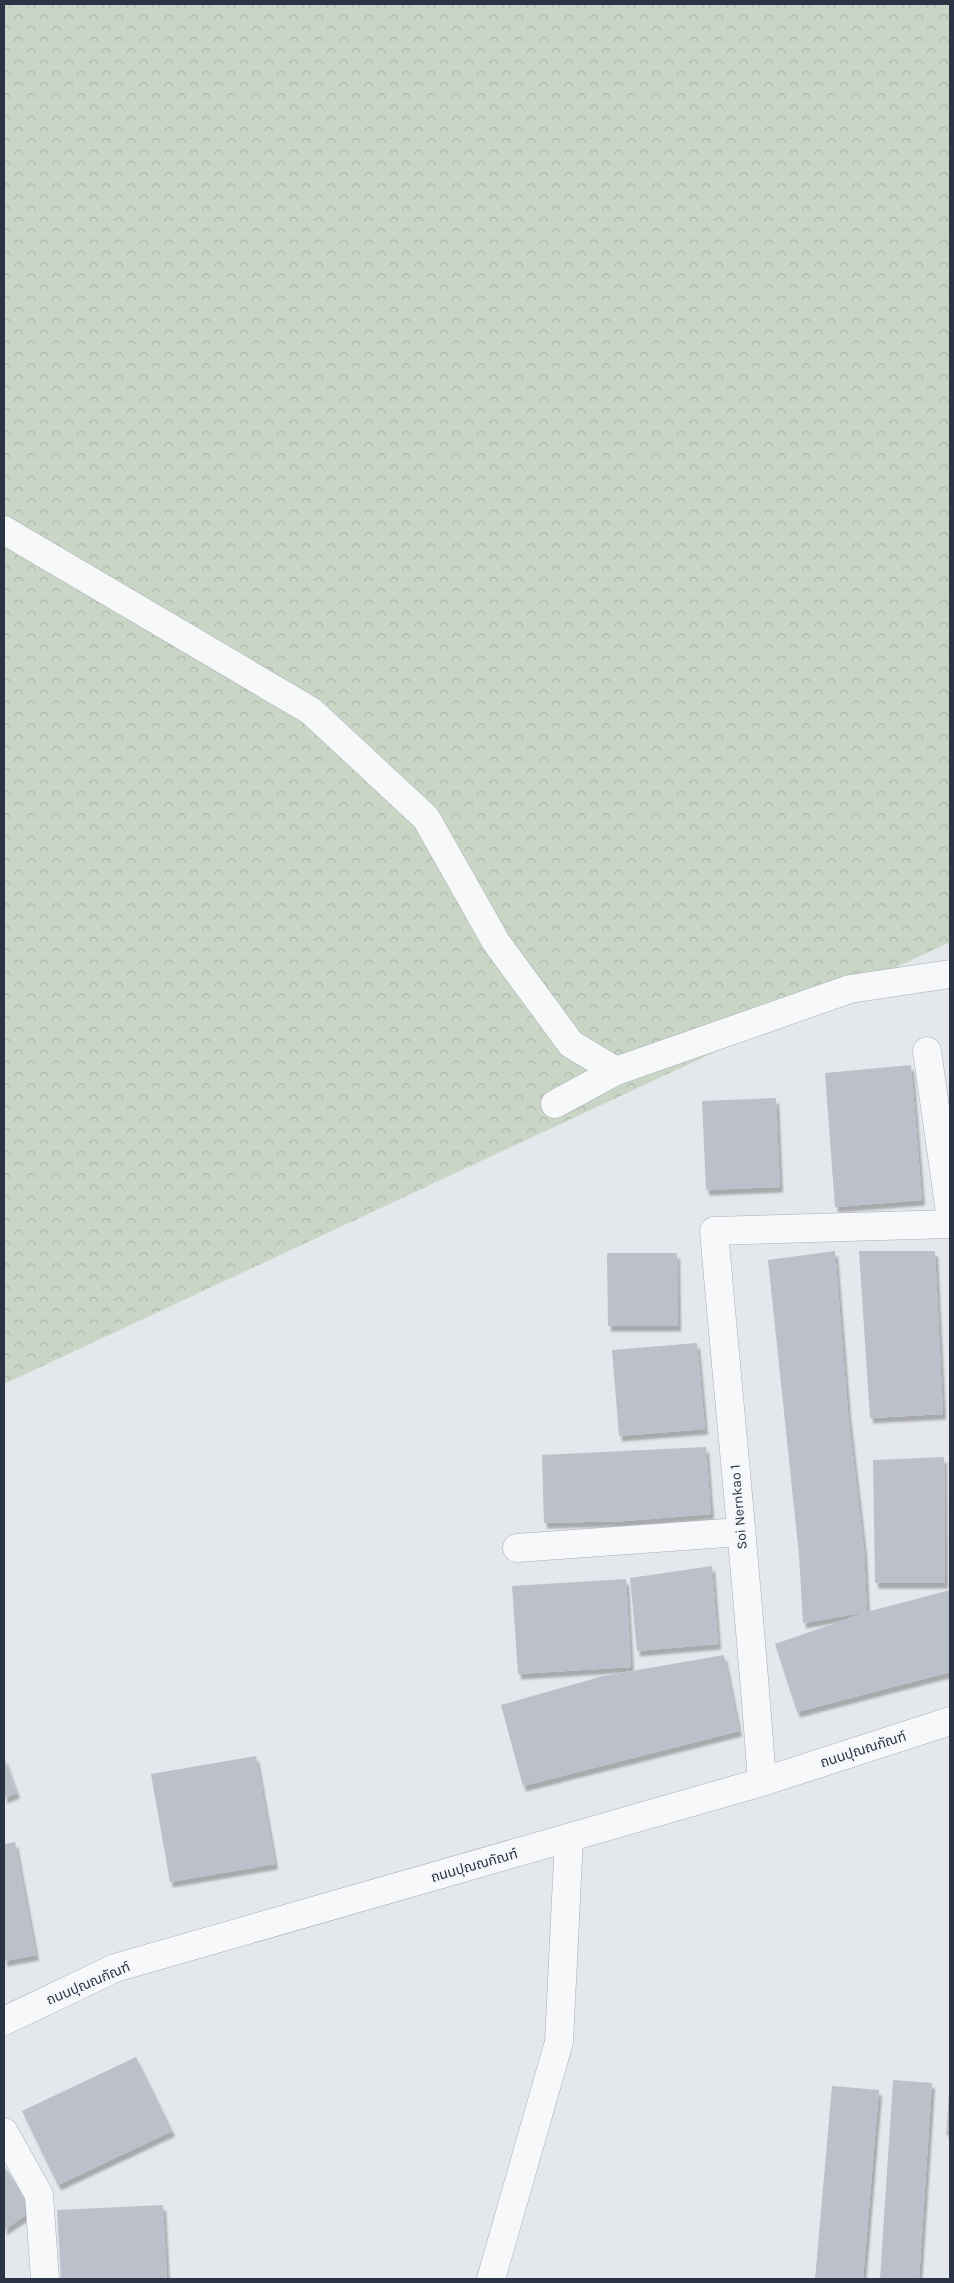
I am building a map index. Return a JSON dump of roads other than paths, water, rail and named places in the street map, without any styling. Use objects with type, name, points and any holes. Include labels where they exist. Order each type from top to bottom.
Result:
[{"type":"street","points":[[4,530],[311,711],[426,818],[496,942],[571,1044],[616,1071]]},
{"type":"street","points":[[555,1104],[616,1071],[850,989],[950,974]]},
{"type":"street","points":[[927,1051],[950,1212]]},
{"type":"street","name":"Soi Nernkao 1","points":[[762,1782],[751,1616],[740,1532],[714,1231],[950,1224]]},
{"type":"street","points":[[517,1548],[740,1532]]},
{"type":"street","name":"ถนนปุณณกัณฑ์","points":[[4,2021],[115,1968],[762,1782],[950,1721]]},
{"type":"street","points":[[491,2279],[559,2042],[569,1838]]},
{"type":"street","points":[[4,2132],[40,2195],[45,2279]]}]
